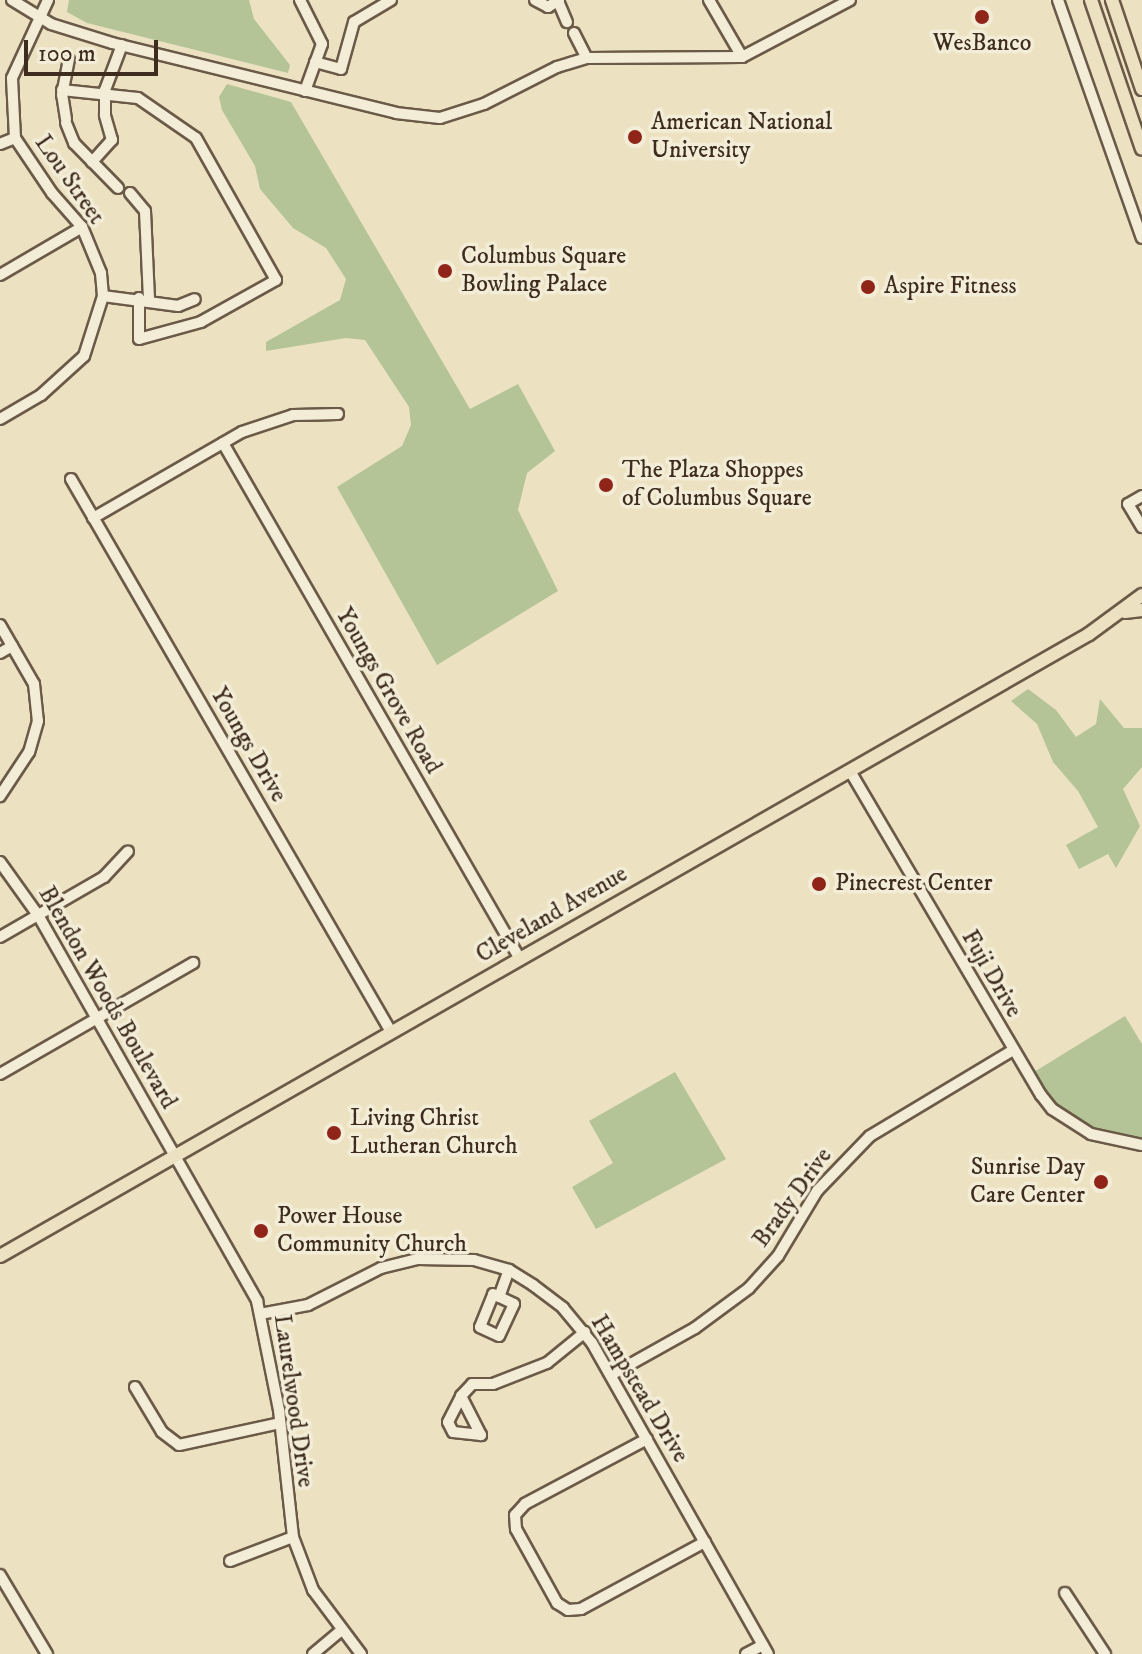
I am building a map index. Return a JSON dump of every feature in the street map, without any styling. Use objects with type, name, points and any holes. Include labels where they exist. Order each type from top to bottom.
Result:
[{"type":"main road","points":[[1091,0],[1142,149]]},
{"type":"main road","points":[[1105,0],[1134,64]]},
{"type":"main road","points":[[1112,0],[1142,89]]},
{"type":"main road","name":"Cleveland Avenue","points":[[0,1256],[1125,612],[1142,595]]},
{"type":"main road","name":"Cleveland Avenue","points":[[1125,612],[1142,610]]},
{"type":"street","points":[[12,0],[39,18],[122,45],[396,113],[440,118],[484,104],[557,67],[587,58],[742,57],[846,1]]},
{"type":"street","name":"Lou Street","points":[[0,419],[41,395],[84,356],[103,296],[101,273],[82,227],[52,193],[15,138],[12,78],[48,0]]},
{"type":"street","points":[[300,0],[322,44],[305,91]]},
{"type":"street","points":[[315,62],[341,69],[354,22],[391,0]]},
{"type":"street","points":[[535,0],[548,7],[558,1],[567,22]]},
{"type":"street","points":[[709,0],[742,57]]},
{"type":"street","points":[[1058,0],[1142,238]]},
{"type":"street","points":[[574,33],[587,58]]},
{"type":"street","points":[[92,162],[112,140],[105,93],[122,45]]},
{"type":"street","points":[[69,60],[62,90],[66,121],[74,143],[118,188]]},
{"type":"street","points":[[62,90],[105,93],[155,105],[196,138],[276,280],[201,322],[139,339],[144,299],[145,211],[130,193]]},
{"type":"street","points":[[0,144],[15,138]]},
{"type":"street","points":[[0,275],[82,227]]},
{"type":"street","points":[[103,296],[144,299],[178,306],[195,299]]},
{"type":"street","points":[[93,518],[223,443],[293,415],[338,414]]},
{"type":"street","name":"Youngs Grove Road","points":[[223,443],[520,959]]},
{"type":"street","name":"Youngs Drive","points":[[71,479],[391,1032]]},
{"type":"street","points":[[1142,496],[1128,504],[1142,527]]},
{"type":"street","points":[[0,625],[34,684],[38,721],[29,752],[0,796]]},
{"type":"street","points":[[0,653],[12,646]]},
{"type":"street","name":"Fuji Drive","points":[[850,771],[1013,1050],[1052,1109],[1091,1134],[1142,1145]]},
{"type":"street","points":[[0,937],[104,877],[128,851]]},
{"type":"street","name":"Blendon Woods Boulevard","points":[[0,862],[38,915],[176,1155]]},
{"type":"street","points":[[0,1074],[193,963]]},
{"type":"street","name":"Brady Drive","points":[[611,1375],[695,1328],[749,1288],[778,1256],[817,1191],[870,1136],[1013,1050]]},
{"type":"street","name":"Laurelwood Drive","points":[[176,1155],[237,1261],[260,1314],[280,1423],[293,1537],[313,1590],[340,1631],[361,1654]]},
{"type":"street","name":"Hampstead Drive","points":[[260,1314],[308,1305],[381,1268],[418,1259],[451,1256],[509,1270],[554,1300],[585,1332],[765,1650]]},
{"type":"street","points":[[499,1297],[509,1270]]},
{"type":"street","points":[[461,1396],[468,1385],[493,1384],[547,1363],[585,1332]]},
{"type":"street","points":[[135,1387],[162,1432],[179,1445],[280,1423]]},
{"type":"street","points":[[647,1439],[525,1504],[515,1515],[523,1542],[557,1603],[568,1610],[581,1609],[705,1542]]},
{"type":"street","points":[[230,1561],[293,1537]]},
{"type":"street","points":[[0,1575],[47,1654]]},
{"type":"street","points":[[1065,1593],[1105,1654]]},
{"type":"street","points":[[313,1654],[340,1631]]},
{"type":"street","points":[[746,1654],[765,1650]]},
{"type":"green space","points":[[69,0],[249,0],[254,19],[290,65],[288,73],[87,23],[67,12]]},
{"type":"green space","points":[[227,84],[291,102],[470,409],[518,384],[555,451],[527,473],[518,510],[558,591],[437,665],[337,487],[402,446],[411,425],[409,407],[365,340],[346,338],[266,351],[266,342],[340,300],[346,279],[326,248],[293,228],[260,189],[255,166],[222,110],[219,97]]},
{"type":"green space","points":[[1028,689],[1056,710],[1076,737],[1096,724],[1100,699],[1124,728],[1142,728],[1142,767],[1123,789],[1140,826],[1116,868],[1108,854],[1079,869],[1066,845],[1098,827],[1078,791],[1053,762],[1037,724],[1011,701]]},
{"type":"green space","points":[[1125,1016],[1142,1044],[1142,1139],[1099,1131],[1075,1119],[1056,1105],[1034,1072]]},
{"type":"green space","points":[[675,1072],[726,1159],[596,1229],[572,1187],[613,1163],[589,1121]]},
{"type":"place","name":"WesBanco","points":[[982,17]]},
{"type":"place","name":"American National University","points":[[635,137]]},
{"type":"place","name":"Columbus Square Bowling Palace","points":[[445,271]]},
{"type":"place","name":"Aspire Fitness","points":[[868,287]]},
{"type":"place","name":"The Plaza Shoppes of Columbus Square","points":[[606,485]]},
{"type":"place","name":"Pinecrest Center","points":[[819,884]]},
{"type":"place","name":"Living Christ Lutheran Church","points":[[334,1133]]},
{"type":"place","name":"Sunrise Day Care Center","points":[[1101,1182]]},
{"type":"place","name":"Power House Community Church","points":[[261,1231]]}]
